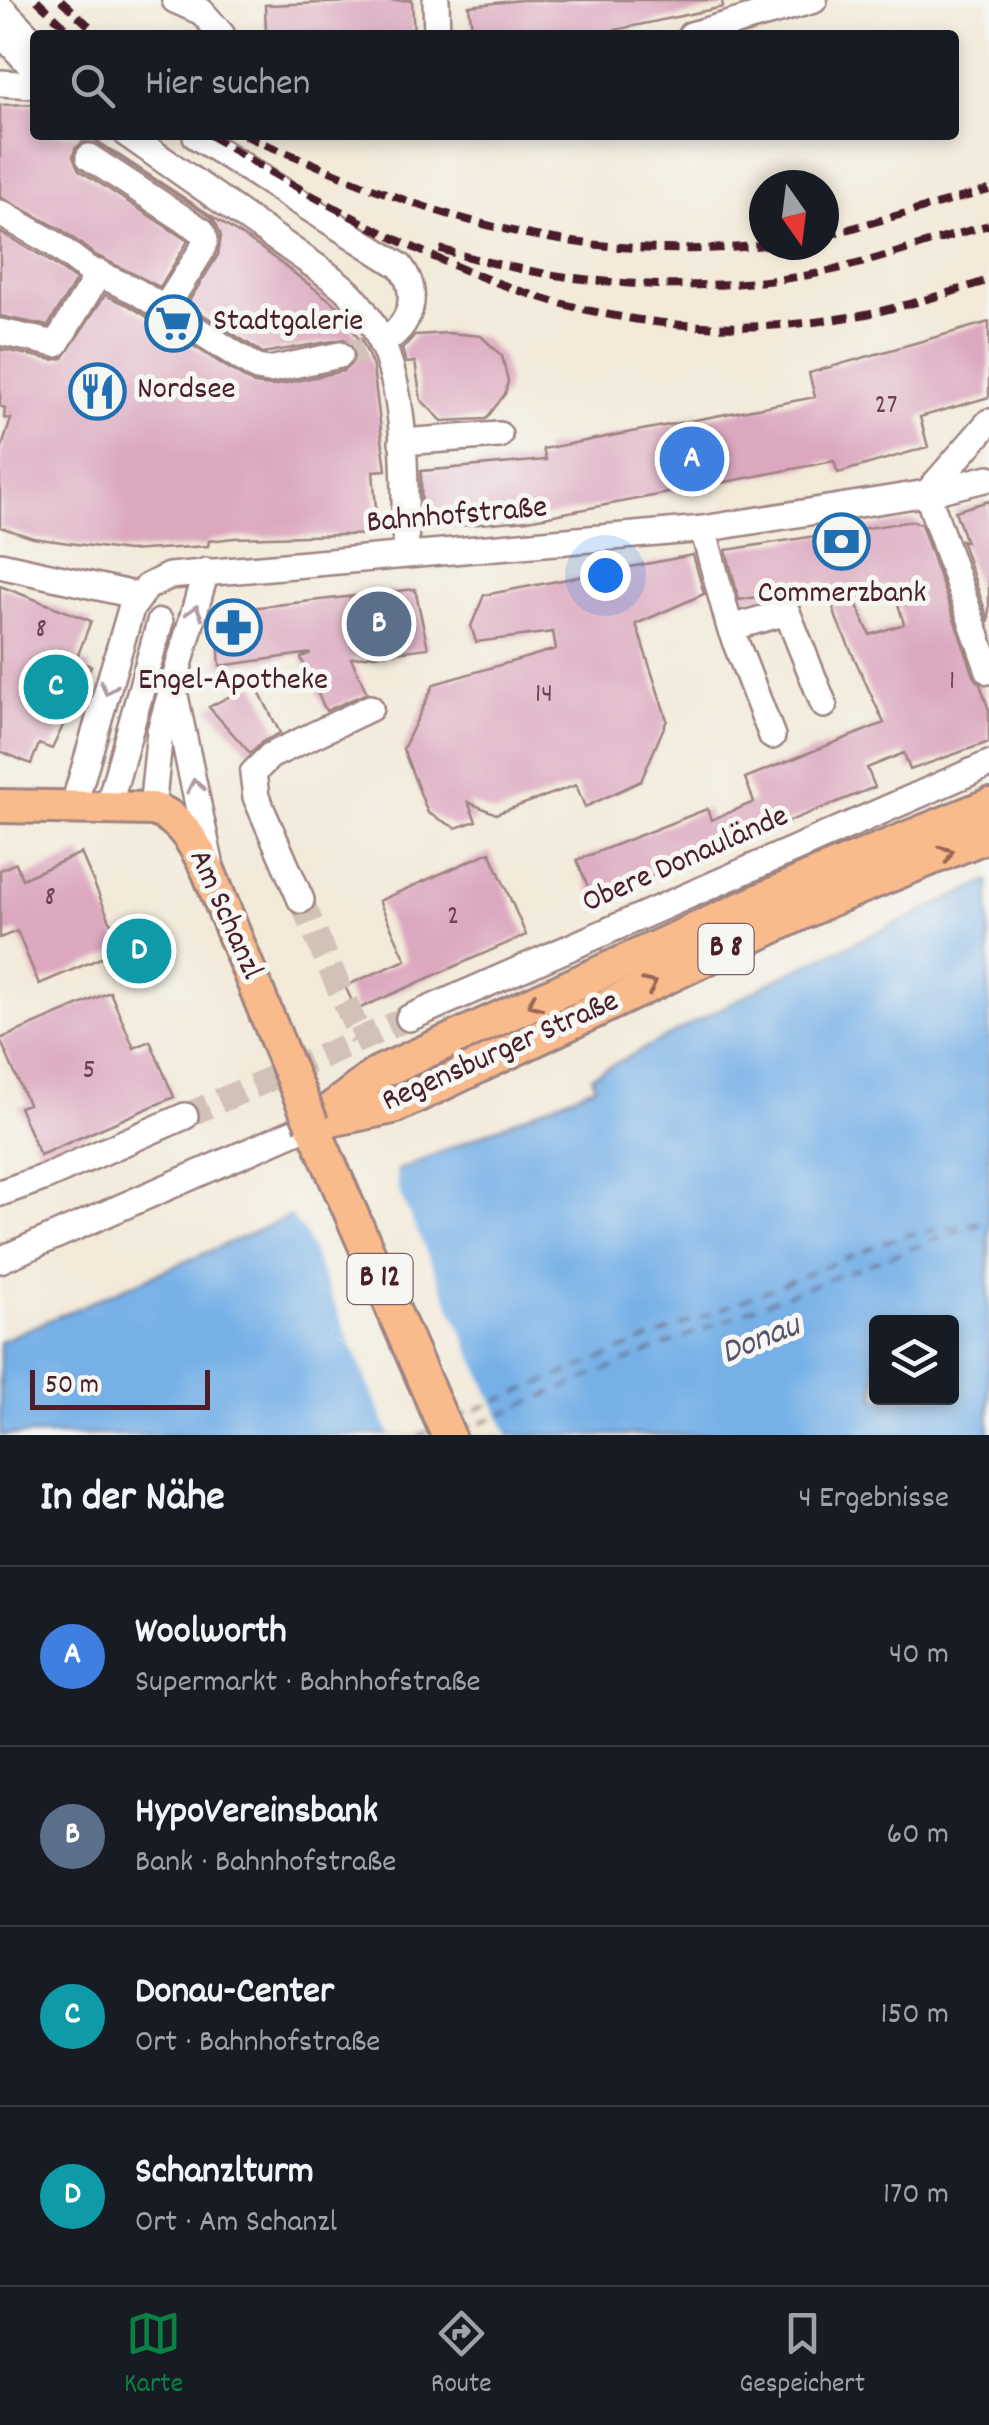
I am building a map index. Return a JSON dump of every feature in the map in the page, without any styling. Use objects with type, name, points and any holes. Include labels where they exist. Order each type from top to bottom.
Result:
[{"type":"main road","points":[[0,806],[152,809]]},
{"type":"main road","name":"Regensburger Straße","points":[[312,1124],[378,1073],[814,876],[989,806]]},
{"type":"main road","name":"Am Schanzl","points":[[152,809],[166,814],[184,830],[215,886],[312,1124]]},
{"type":"main road","name":"Regensburger Straße","points":[[312,1124],[393,1107],[827,902],[989,836]]},
{"type":"main road","name":"B 12","points":[[312,1124],[448,1435]]},
{"type":"street","points":[[175,0],[202,12],[218,30]]},
{"type":"street","points":[[436,0],[437,30]]},
{"type":"street","points":[[706,30],[780,5],[814,0]]},
{"type":"street","points":[[0,6],[30,38]]},
{"type":"street","points":[[0,32],[30,65]]},
{"type":"street","points":[[0,83],[30,85]]},
{"type":"street","points":[[135,140],[352,295],[381,344],[392,377],[402,442],[406,554]]},
{"type":"street","points":[[202,140],[400,266],[411,287],[409,312],[400,330],[381,344]]},
{"type":"street","points":[[89,157],[202,232],[206,240],[164,310]]},
{"type":"street","points":[[0,213],[262,370],[340,355]]},
{"type":"street","points":[[0,332],[56,344],[99,273]]},
{"type":"street","points":[[989,422],[927,493],[989,670]]},
{"type":"street","points":[[402,442],[498,435]]},
{"type":"street","name":"Bahnhofstraße","points":[[139,596],[147,587],[169,576],[703,529],[927,493],[989,478]]},
{"type":"street","points":[[703,529],[730,628],[772,736]]},
{"type":"street","points":[[0,564],[139,596],[130,608],[73,808]]},
{"type":"street","points":[[152,809],[157,748],[206,572]]},
{"type":"street","points":[[730,628],[788,612],[824,705]]},
{"type":"street","points":[[108,808],[160,622]]},
{"type":"street","points":[[173,686],[215,886]]},
{"type":"street","points":[[300,900],[256,797],[253,773],[270,756],[370,708]]},
{"type":"street","name":"Obere Donaulände","points":[[410,1018],[989,764]]},
{"type":"street","points":[[0,1193],[185,1116]]},
{"type":"street","points":[[0,1260],[312,1124]]},
{"type":"water","name":"Donau","points":[[989,881],[989,1435],[0,1435],[0,1341],[595,1086],[592,1076],[790,972]]},
{"type":"pier","points":[[395,1167],[399,1192],[508,1435],[390,1435],[304,1232],[288,1213]]},
{"type":"building","points":[[412,0],[414,30],[266,30],[265,5]]},
{"type":"building","points":[[521,0],[722,0],[723,7],[615,30],[472,30],[469,6]]},
{"type":"building","name":"Stadtgalerie","points":[[30,104],[30,140],[96,140],[262,249],[339,307],[361,338],[373,367],[386,470],[373,471],[378,534],[234,538],[209,541],[208,546],[127,551],[33,538],[0,527],[0,453],[11,419],[4,418],[5,408],[0,406],[0,349],[53,360],[63,358],[105,295],[128,305],[254,384],[272,386],[343,371],[356,359],[353,345],[344,339],[263,353],[187,304],[218,255],[221,236],[217,225],[211,217],[97,143],[83,142],[75,149],[73,157],[79,170],[188,241],[160,287],[94,254],[61,229],[0,197],[0,105]]},
{"type":"building","points":[[0,232],[76,280],[48,326],[0,316]]},
{"type":"building","points":[[989,322],[989,397],[920,417],[928,447],[838,473],[834,461],[528,520],[422,529],[421,471],[546,460],[543,449],[815,397],[809,373]]},
{"type":"building","points":[[415,335],[481,336],[502,356],[508,381],[505,394],[486,419],[442,421],[421,400],[415,362],[406,363],[402,349]]},
{"type":"building","points":[[989,501],[989,622],[955,511]]},
{"type":"building","points":[[912,521],[921,524],[989,710],[989,742],[910,770],[904,753],[867,768],[875,787],[593,899],[577,860],[707,809],[711,820],[754,802],[745,778],[884,723],[837,620],[826,585],[739,600],[726,550]],"holes":[[[892,584],[904,624],[870,635],[854,598]]]},
{"type":"building","points":[[693,555],[704,594],[636,624],[667,720],[641,781],[585,807],[576,785],[496,814],[468,802],[476,821],[456,828],[428,813],[403,749],[434,684],[556,649],[553,632],[476,642],[471,626],[484,595]]},
{"type":"building","points":[[0,586],[91,621],[76,660],[91,666],[52,749],[39,744],[31,764],[0,751]]},
{"type":"building","points":[[415,589],[428,648],[351,658],[367,693],[326,711],[301,658],[311,653],[220,666],[216,612]]},
{"type":"building","points":[[255,683],[280,733],[250,753],[209,707]]},
{"type":"building","points":[[490,852],[526,935],[356,1010],[345,986],[406,960],[379,901]]},
{"type":"building","points":[[81,853],[122,949],[39,984],[17,931],[0,938],[0,870],[16,863],[22,879]]},
{"type":"building","points":[[110,992],[134,1048],[150,1041],[174,1097],[40,1155],[19,1107],[28,1104],[0,1039]]},
{"type":"ferry route","points":[[456,1418],[900,1236],[989,1221]]},
{"type":"ferry route","points":[[461,1431],[775,1299],[978,1224]]},
{"type":"ferry route","points":[[418,1435],[430,1430]]},
{"type":"tunnel","points":[[340,355],[363,350]]},
{"type":"tunnel","points":[[301,900],[361,1039]]},
{"type":"tunnel","points":[[185,1116],[409,1018]]},
{"type":"railway","points":[[37,0],[69,30]]},
{"type":"railway","points":[[61,0],[94,30]]},
{"type":"railway","points":[[218,140],[304,191],[422,251],[539,297],[597,312],[718,327],[783,325],[885,310],[989,280]]},
{"type":"railway","points":[[256,140],[426,207],[535,236],[646,249],[749,246]]},
{"type":"railway","points":[[839,232],[989,190]]},
{"type":"railway","points":[[440,249],[572,278],[707,285],[821,273],[989,225]]},
{"type":"place","name":"Stadtgalerie","points":[[174,323]]},
{"type":"place","name":"Nordsee","points":[[98,391]]},
{"type":"place","name":"Woolworth","points":[[692,459]]},
{"type":"place","name":"Commerzbank","points":[[842,541]]},
{"type":"place","name":"HypoVereinsbank","points":[[379,624]]},
{"type":"place","name":"Engel-Apotheke","points":[[233,628]]},
{"type":"place","name":"Donau-Center","points":[[56,687]]},
{"type":"place","name":"Schanzlturm","points":[[139,951]]}]
